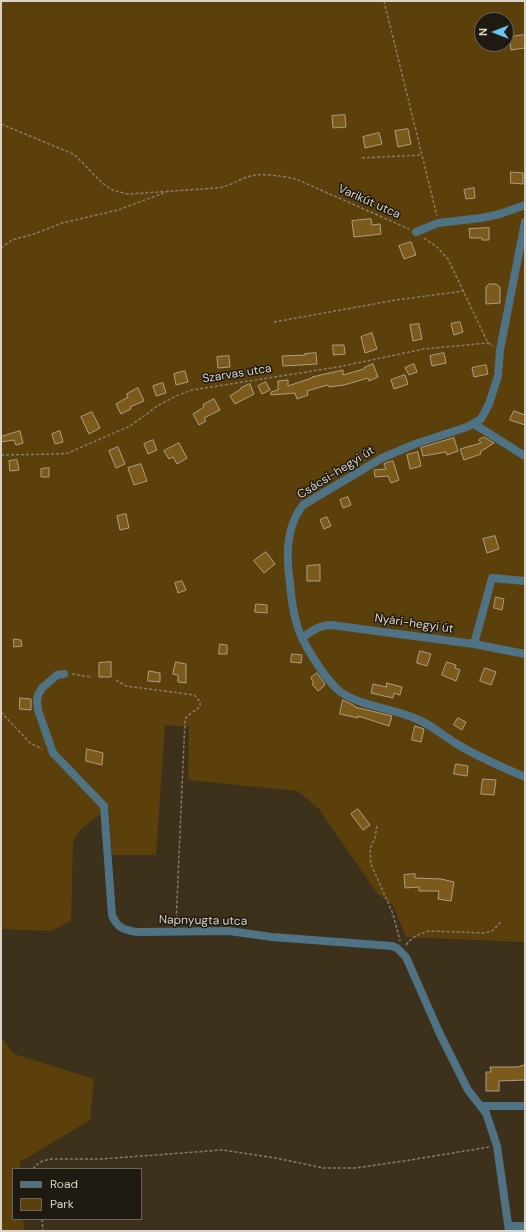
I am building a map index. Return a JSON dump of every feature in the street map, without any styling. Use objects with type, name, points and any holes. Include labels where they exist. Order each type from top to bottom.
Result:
[{"type":"street","points":[[416,232],[438,224],[500,214],[525,204]]},
{"type":"street","points":[[525,222],[500,350],[498,376],[489,404],[481,419],[474,424],[525,456]]},
{"type":"street","name":"Csácsi-hegyi út","points":[[474,424],[415,444],[382,458],[303,505],[297,513],[293,523],[288,552],[288,569],[294,613],[302,638],[317,663],[337,689],[349,697],[372,705],[402,712],[422,721],[481,758],[525,777]]},
{"type":"street","points":[[474,644],[492,578],[525,580]]},
{"type":"street","name":"Nyári-hegyi út","points":[[302,638],[318,627],[331,625],[474,644],[525,654]]},
{"type":"street","name":"Napnyugta utca","points":[[64,674],[58,675],[42,688],[38,695],[38,710],[53,753],[104,806],[112,915],[115,923],[127,930],[137,932],[230,931],[272,937],[392,946],[403,952]]},
{"type":"street","points":[[403,952],[468,1090],[486,1113],[497,1146],[509,1229],[525,1226]]},
{"type":"street","points":[[482,1106],[525,1106]]},
{"type":"path","points":[[384,1],[438,224]]},
{"type":"path","name":"Varikút utca","points":[[1,124],[73,154],[83,161],[105,185],[116,191],[128,194],[171,190],[222,188],[248,177],[263,175],[281,176],[296,179],[416,232],[437,247],[448,259],[488,343]]},
{"type":"path","points":[[362,158],[422,155]]},
{"type":"path","points":[[1,248],[12,240],[34,234],[62,223],[118,210],[171,190]]},
{"type":"path","points":[[274,322],[396,300],[464,291]]},
{"type":"path","points":[[488,343],[500,350]]},
{"type":"path","name":"Szarvas utca","points":[[1,455],[68,453],[130,426],[159,405],[192,390],[338,367],[424,349],[488,343]]},
{"type":"path","points":[[64,674],[78,674],[92,677]]},
{"type":"path","points":[[116,680],[126,686],[194,695],[201,703],[199,707],[187,715],[185,719],[175,921],[177,932]]},
{"type":"path","points":[[1,712],[30,743],[53,753]]},
{"type":"path","points":[[377,826],[375,838],[370,849],[371,864],[393,914],[403,952]]},
{"type":"path","points":[[403,952],[410,940],[422,933],[430,931],[484,933],[492,931],[501,922]]},
{"type":"path","points":[[34,1168],[36,1164],[44,1160],[52,1159],[101,1159],[222,1150],[276,1158],[323,1168],[355,1168],[497,1146]]},
{"type":"path","points":[[42,1220],[43,1231]]},
{"type":"green space","points":[[1,1],[525,1],[525,942],[406,937],[393,905],[377,893],[319,809],[298,791],[188,780],[189,727],[165,725],[156,855],[112,855],[109,807],[80,830],[73,841],[71,921],[51,931],[1,929]]},
{"type":"green space","points":[[1,1037],[14,1054],[94,1079],[90,1120],[20,1162],[20,1168],[12,1168],[12,1220],[23,1220],[24,1231],[1,1231]]},
{"type":"building","points":[[525,35],[525,48],[514,50],[514,36]]},
{"type":"building","points":[[345,115],[346,127],[333,128],[332,116]]},
{"type":"building","points":[[408,129],[411,144],[398,147],[395,131]]},
{"type":"building","points":[[379,133],[382,144],[365,148],[363,137]]},
{"type":"building","points":[[511,172],[523,173],[523,184],[511,183]]},
{"type":"building","points":[[474,188],[475,198],[466,199],[464,190]]},
{"type":"building","points":[[371,219],[372,225],[380,224],[381,234],[354,237],[352,221]]},
{"type":"building","points":[[489,228],[489,240],[482,240],[482,238],[470,238],[469,229]]},
{"type":"building","points":[[411,242],[416,255],[404,259],[399,246]]},
{"type":"building","points":[[490,284],[496,284],[500,287],[500,303],[486,304],[486,287]]},
{"type":"building","points":[[460,322],[463,332],[454,335],[451,324]]},
{"type":"building","points":[[419,324],[422,339],[413,341],[410,325]]},
{"type":"building","points":[[372,333],[377,349],[365,353],[361,337]]},
{"type":"building","points":[[333,345],[344,345],[345,354],[334,355]]},
{"type":"building","points":[[316,353],[317,364],[283,366],[282,356]]},
{"type":"building","points":[[444,353],[446,363],[432,366],[430,356]]},
{"type":"building","points":[[229,356],[230,367],[218,368],[217,357]]},
{"type":"building","points":[[373,364],[378,377],[369,381],[368,378],[344,385],[329,387],[328,385],[307,391],[308,395],[297,399],[295,393],[271,395],[271,392],[278,390],[278,381],[288,380],[288,386],[312,377],[343,370],[343,375],[364,369]]},
{"type":"building","points":[[414,364],[417,372],[409,375],[405,368]]},
{"type":"building","points":[[486,365],[488,374],[474,377],[472,368]]},
{"type":"building","points":[[185,371],[188,382],[176,385],[174,374]]},
{"type":"building","points":[[405,375],[408,384],[394,389],[391,380]]},
{"type":"building","points":[[266,382],[270,390],[262,394],[258,386]]},
{"type":"building","points":[[163,383],[166,393],[156,396],[153,386]]},
{"type":"building","points":[[250,384],[254,394],[235,404],[230,396],[241,388]]},
{"type":"building","points":[[138,388],[144,401],[130,407],[131,409],[121,414],[116,404],[128,397],[127,394]]},
{"type":"building","points":[[214,399],[220,410],[204,418],[206,421],[199,425],[193,414],[204,407],[203,405]]},
{"type":"building","points":[[514,411],[525,415],[525,425],[510,420]]},
{"type":"building","points":[[92,412],[100,428],[89,434],[81,417]]},
{"type":"building","points":[[20,431],[23,443],[16,445],[14,440],[1,442],[1,437]]},
{"type":"building","points":[[60,431],[63,442],[55,444],[52,434]]},
{"type":"building","points":[[484,437],[494,443],[480,452],[481,454],[464,460],[460,449],[481,443],[479,440]]},
{"type":"building","points":[[454,438],[458,451],[447,455],[446,452],[423,456],[421,448]]},
{"type":"building","points":[[153,440],[157,450],[148,454],[144,444]]},
{"type":"building","points":[[179,443],[187,458],[177,464],[173,457],[169,459],[164,451]]},
{"type":"building","points":[[118,447],[125,464],[116,468],[109,451]]},
{"type":"building","points":[[418,452],[421,466],[410,469],[407,455]]},
{"type":"building","points":[[17,460],[19,470],[10,471],[9,461]]},
{"type":"building","points":[[393,461],[399,480],[391,483],[388,476],[375,477],[374,470],[386,469],[384,464]]},
{"type":"building","points":[[141,464],[147,481],[134,485],[128,468]]},
{"type":"building","points":[[49,468],[49,477],[41,477],[41,469]]},
{"type":"building","points":[[348,497],[351,505],[343,508],[340,500]]},
{"type":"building","points":[[126,514],[129,528],[120,530],[117,516]]},
{"type":"building","points":[[327,517],[331,526],[324,529],[320,520]]},
{"type":"building","points":[[495,536],[499,549],[487,553],[483,539]]},
{"type":"building","points":[[266,552],[275,564],[264,573],[254,561]]},
{"type":"building","points":[[320,565],[320,581],[307,581],[307,566]]},
{"type":"building","points":[[182,581],[186,590],[178,593],[175,583]]},
{"type":"building","points":[[496,597],[504,599],[502,610],[494,608]]},
{"type":"building","points":[[256,604],[267,605],[267,613],[255,612]]},
{"type":"building","points":[[14,639],[21,640],[22,646],[14,647]]},
{"type":"building","points":[[220,644],[227,645],[227,654],[219,654]]},
{"type":"building","points":[[420,651],[431,654],[427,666],[417,663]]},
{"type":"building","points":[[292,654],[302,655],[301,663],[291,662]]},
{"type":"building","points":[[111,662],[111,677],[99,677],[99,663]]},
{"type":"building","points":[[176,662],[186,664],[186,683],[178,682],[178,675],[173,674]]},
{"type":"building","points":[[447,662],[456,665],[455,668],[460,670],[456,681],[442,675]]},
{"type":"building","points":[[485,668],[496,672],[491,685],[480,681]]},
{"type":"building","points":[[149,671],[160,673],[160,682],[148,681]]},
{"type":"building","points":[[317,673],[325,684],[318,691],[312,684],[314,683],[311,678]]},
{"type":"building","points":[[387,683],[402,687],[400,695],[394,693],[393,698],[371,693],[373,684],[386,687]]},
{"type":"building","points":[[20,698],[31,699],[31,710],[20,709]]},
{"type":"building","points":[[343,700],[355,707],[392,716],[389,726],[358,716],[358,718],[340,714]]},
{"type":"building","points":[[458,718],[466,722],[462,730],[454,725]]},
{"type":"building","points":[[415,726],[424,729],[421,742],[412,740]]},
{"type":"building","points":[[87,749],[103,753],[102,765],[86,761]]},
{"type":"building","points":[[456,764],[468,766],[467,776],[454,774]]},
{"type":"building","points":[[483,779],[496,780],[494,795],[481,794]]},
{"type":"building","points":[[358,809],[370,825],[363,830],[351,814]]},
{"type":"building","points":[[415,874],[415,878],[441,879],[454,882],[451,901],[438,899],[439,891],[419,891],[419,887],[405,888],[404,875]]},
{"type":"building","points":[[525,1065],[525,1080],[499,1081],[499,1091],[486,1091],[486,1072],[491,1072],[490,1067],[517,1067]]}]
